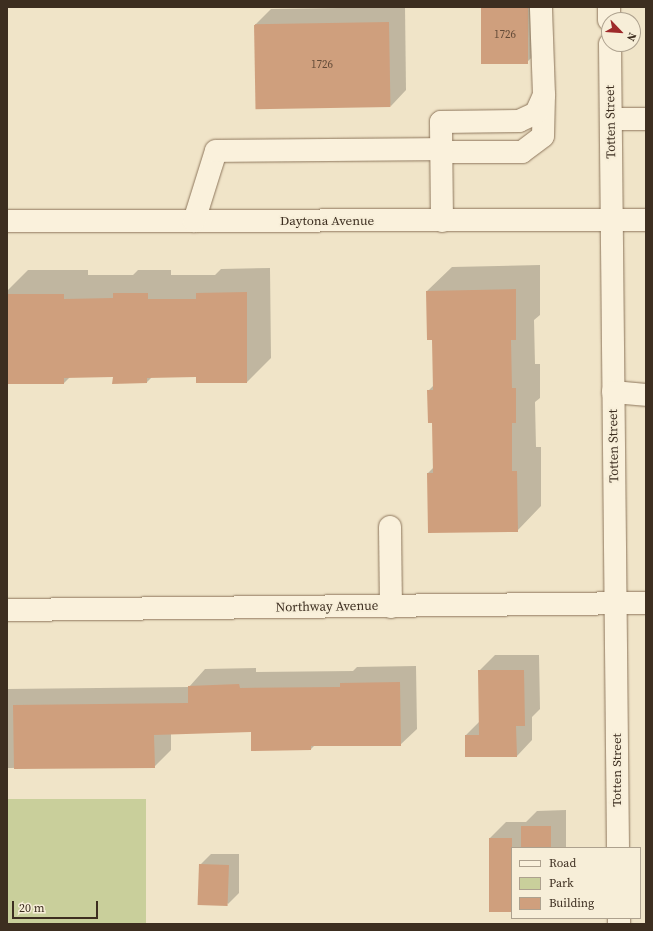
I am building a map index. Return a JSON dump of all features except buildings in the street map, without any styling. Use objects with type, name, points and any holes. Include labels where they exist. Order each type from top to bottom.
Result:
[{"type":"street","points":[[194,221],[216,151],[441,150],[522,152],[543,136],[544,95],[541,7]]},
{"type":"street","name":"Totten Street","points":[[610,52],[618,847]]},
{"type":"street","points":[[442,221],[441,122],[519,121],[536,113],[544,95]]},
{"type":"street","points":[[610,119],[646,119]]},
{"type":"street","name":"Daytona Avenue","points":[[7,221],[646,220]]},
{"type":"street","points":[[614,392],[646,396]]},
{"type":"street","points":[[390,527],[390,607]]},
{"type":"street","name":"Northway Avenue","points":[[7,610],[646,603]]},
{"type":"green space","points":[[7,799],[146,799],[146,924],[7,924]]}]
